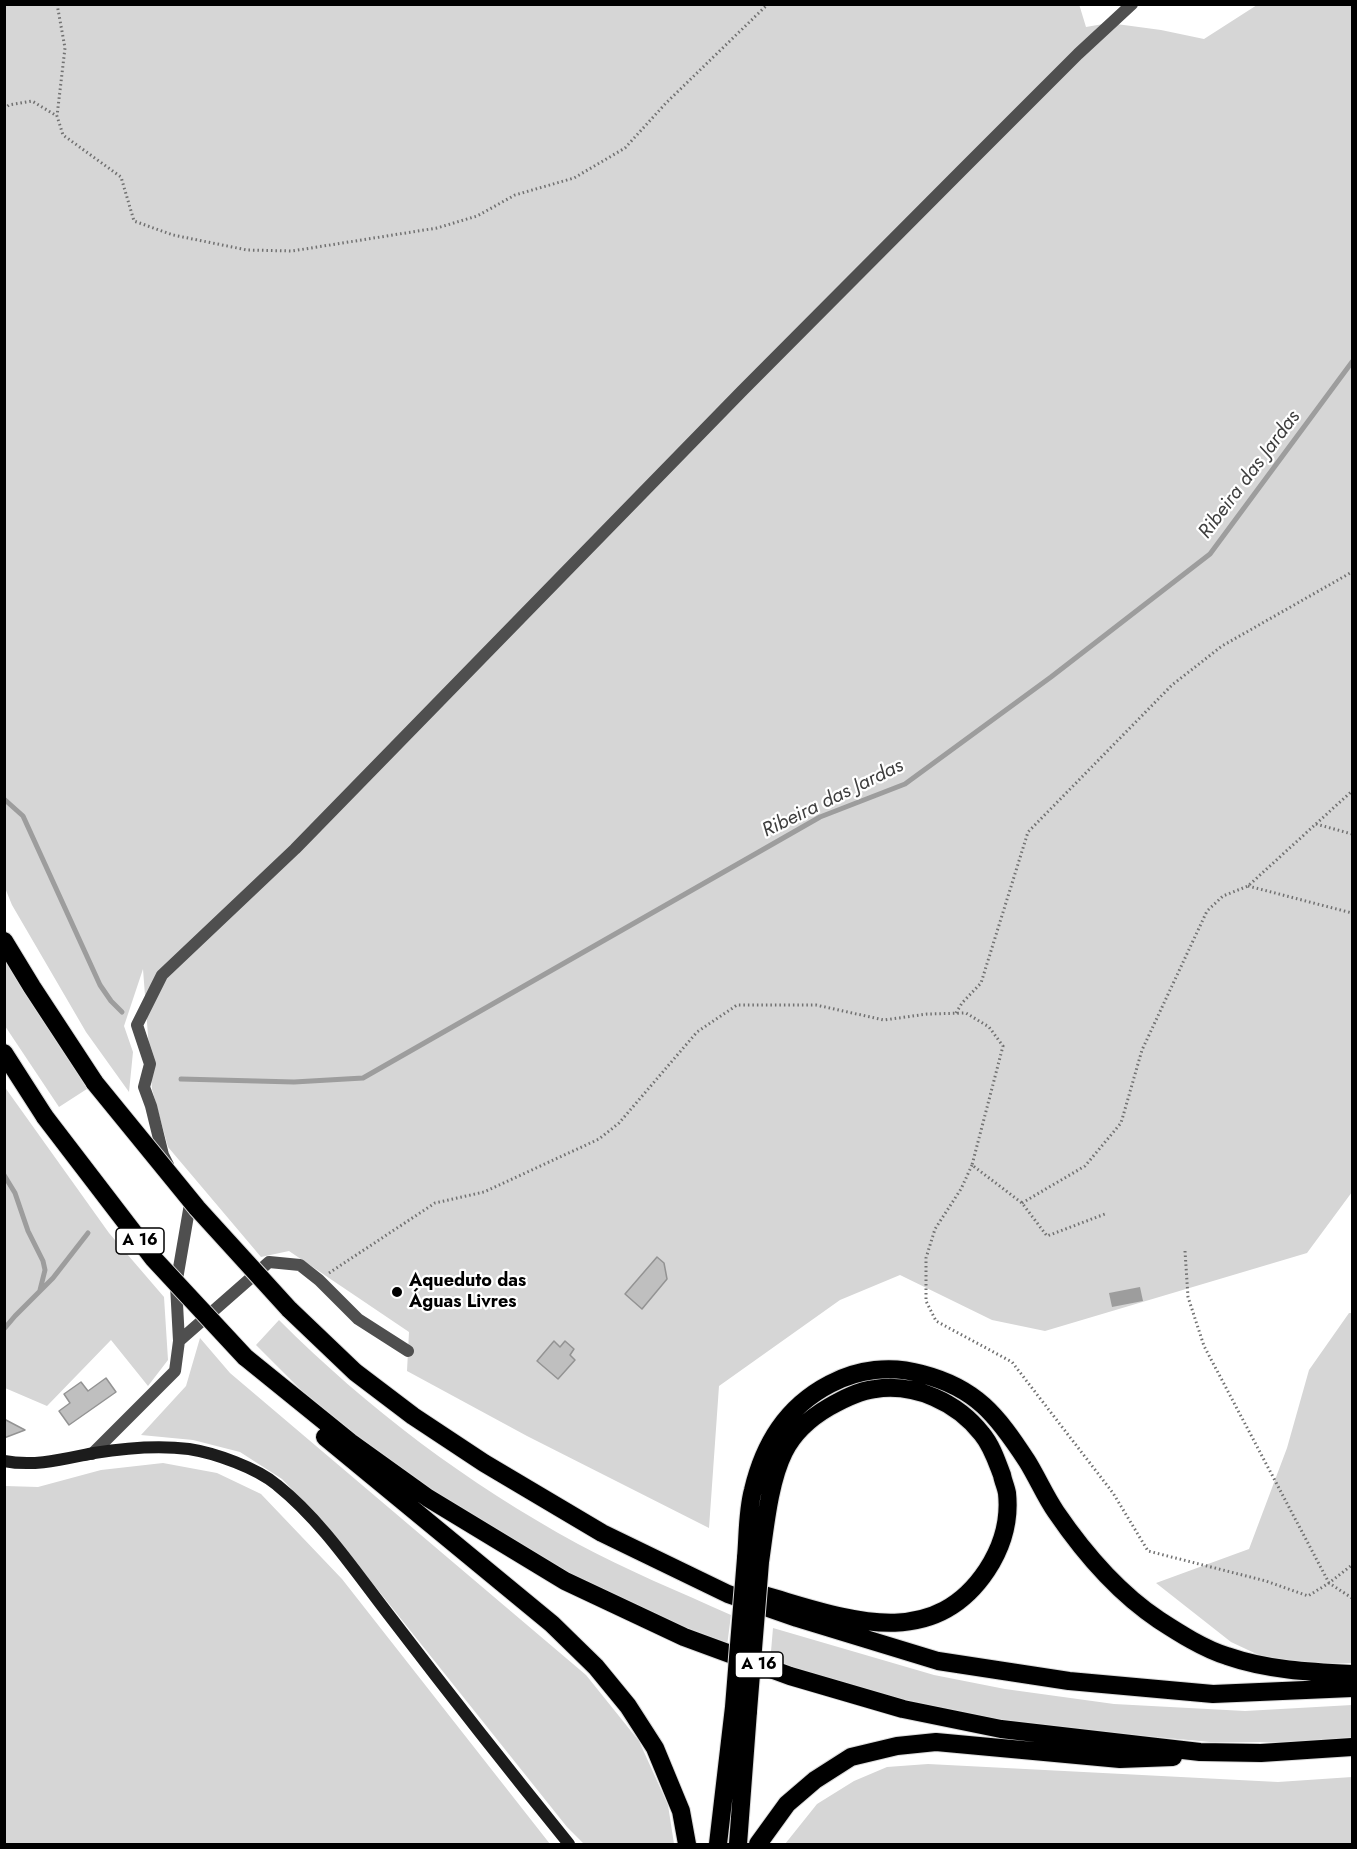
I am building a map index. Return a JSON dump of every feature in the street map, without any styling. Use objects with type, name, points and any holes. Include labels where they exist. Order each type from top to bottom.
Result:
[{"type":"highway","name":"A 16","points":[[4,940],[95,1083],[204,1216],[290,1309],[355,1372],[413,1416],[551,1504],[602,1533],[728,1594],[797,1618],[938,1661],[1069,1681],[1213,1694],[1353,1688]]},
{"type":"highway","name":"A 16","points":[[4,1053],[45,1117],[153,1258],[250,1361],[350,1442],[428,1498],[564,1581],[684,1637],[790,1676],[903,1709],[1001,1729],[1200,1752],[1260,1753],[1353,1747]]},
{"type":"highway","name":"A 16","points":[[250,1361],[275,1394],[360,1467],[552,1623],[596,1667],[628,1706],[655,1748],[681,1812],[687,1845]]},
{"type":"highway","name":"A 16","points":[[738,1845],[741,1709],[753,1560],[752,1492],[765,1452],[785,1418],[812,1393],[840,1378],[873,1369],[908,1370],[942,1379],[970,1393],[995,1416],[1027,1461],[1054,1510],[1090,1558],[1126,1595],[1159,1620],[1226,1656],[1286,1670],[1353,1674]]},
{"type":"highway","name":"A 16","points":[[682,1571],[851,1620],[901,1624],[929,1618],[957,1604],[979,1582],[998,1553],[1006,1525],[1007,1492],[997,1460],[983,1435],[961,1414],[936,1397],[904,1388],[874,1389],[847,1396],[822,1411],[798,1430],[784,1453],[753,1560]]},
{"type":"highway","name":"A 16","points":[[718,1845],[741,1709]]},
{"type":"highway","name":"A 16","points":[[758,1845],[787,1804],[815,1780],[850,1757],[897,1746],[936,1742],[1120,1759],[1168,1758],[1200,1752]]},
{"type":"main road","points":[[4,1461],[50,1463],[92,1454],[147,1447],[190,1449],[251,1470],[276,1484],[315,1521],[569,1845]]},
{"type":"street","points":[[92,1454],[175,1371],[179,1341],[176,1285],[190,1204],[163,1155],[144,1087],[150,1064],[137,1025],[162,975],[295,849],[742,391],[968,163],[1132,4]]},
{"type":"street","points":[[179,1341],[269,1263],[300,1265],[319,1280],[358,1319],[408,1351]]},
{"type":"path","points":[[57,4],[65,48],[57,116],[63,135],[121,177],[134,221],[173,235],[247,250],[292,251],[437,228],[477,216],[516,195],[574,178],[625,148],[666,103],[768,4]]},
{"type":"path","points":[[4,109],[9,105],[32,101],[57,116]]},
{"type":"path","points":[[956,1013],[981,983],[1028,832],[1034,825],[1180,678],[1222,646],[1353,572]]},
{"type":"path","points":[[1022,1203],[1085,1166],[1121,1123],[1142,1050],[1208,911],[1223,896],[1248,886],[1353,791]]},
{"type":"path","points":[[1316,824],[1353,834]]},
{"type":"path","points":[[1248,886],[1353,913]]},
{"type":"path","points":[[319,1280],[435,1203],[484,1192],[599,1138],[619,1123],[697,1032],[737,1005],[816,1005],[884,1020],[927,1014],[966,1013],[989,1027],[1003,1046],[972,1165],[961,1189],[935,1229],[926,1258],[926,1301],[936,1321],[1012,1362],[1113,1493],[1148,1551],[1266,1581],[1308,1596],[1353,1565]]},
{"type":"path","points":[[972,1165],[1022,1203],[1047,1236],[1105,1214]]},
{"type":"path","points":[[1185,1251],[1188,1297],[1204,1346],[1329,1583],[1353,1598]]},
{"type":"shaded area","points":[[1079,4],[1086,27],[1109,23],[1204,39],[1257,5],[1352,5],[1352,1192],[1307,1253],[1045,1331],[992,1320],[900,1275],[840,1300],[719,1386],[709,1528],[527,1436],[407,1371],[409,1332],[289,1251],[261,1257],[168,1147],[152,1089],[143,969],[124,1026],[133,1052],[129,1092],[86,1032],[12,905],[5,888],[5,5]]},
{"type":"shaded area","points":[[4,957],[90,1087],[59,1107],[5,1026]]},
{"type":"shaded area","points":[[4,1086],[109,1233],[164,1297],[168,1360],[148,1386],[111,1340],[47,1406],[5,1388]]},
{"type":"shaded area","points":[[1140,1287],[1143,1301],[1112,1307],[1109,1293]]},
{"type":"shaded area","points":[[1349,1313],[1352,1313],[1352,1663],[1303,1664],[1263,1657],[1231,1642],[1156,1583],[1249,1549],[1287,1448],[1309,1370]]},
{"type":"shaded area","points":[[279,1320],[313,1353],[384,1414],[458,1470],[497,1496],[596,1554],[731,1615],[727,1646],[589,1585],[408,1477],[304,1393],[256,1345]]},
{"type":"shaded area","points":[[200,1338],[230,1373],[586,1675],[639,1741],[668,1805],[674,1844],[584,1844],[567,1827],[326,1525],[282,1479],[240,1452],[193,1440],[141,1435],[186,1386]]},
{"type":"shaded area","points":[[163,1463],[217,1473],[261,1494],[342,1579],[550,1844],[5,1844],[5,1486],[38,1487],[101,1470]]},
{"type":"shaded area","points":[[773,1628],[934,1675],[1005,1689],[1114,1704],[1245,1711],[1352,1705],[1352,1737],[1301,1742],[1210,1742],[1005,1723],[895,1699],[770,1663]]},
{"type":"shaded area","points":[[928,1764],[1278,1782],[1352,1777],[1352,1844],[785,1844],[817,1804],[854,1781],[887,1767]]},
{"type":"building","points":[[657,1257],[664,1263],[667,1279],[642,1309],[625,1294]]},
{"type":"building","points":[[554,1341],[560,1347],[565,1341],[574,1349],[570,1355],[575,1360],[558,1379],[537,1361]]},
{"type":"building","points":[[106,1378],[116,1392],[69,1425],[59,1411],[70,1403],[64,1394],[81,1382],[88,1391]]},
{"type":"building","points":[[4,1419],[25,1430],[4,1438]]},
{"type":"waterway","name":"Ribeira das Jardas","points":[[181,1079],[294,1082],[363,1078],[820,817],[905,784],[1051,677],[1210,554],[1352,362]]},
{"type":"waterway","points":[[4,799],[23,816],[100,985],[122,1012]]},
{"type":"waterway","points":[[4,1175],[15,1193],[28,1231],[43,1261],[45,1270],[40,1290]]},
{"type":"waterway","name":"Ribeira das Jardas","points":[[4,1329],[53,1278],[88,1233]]},
{"type":"place","name":"Aqueduto das Águas Livres","points":[[397,1292]]}]
